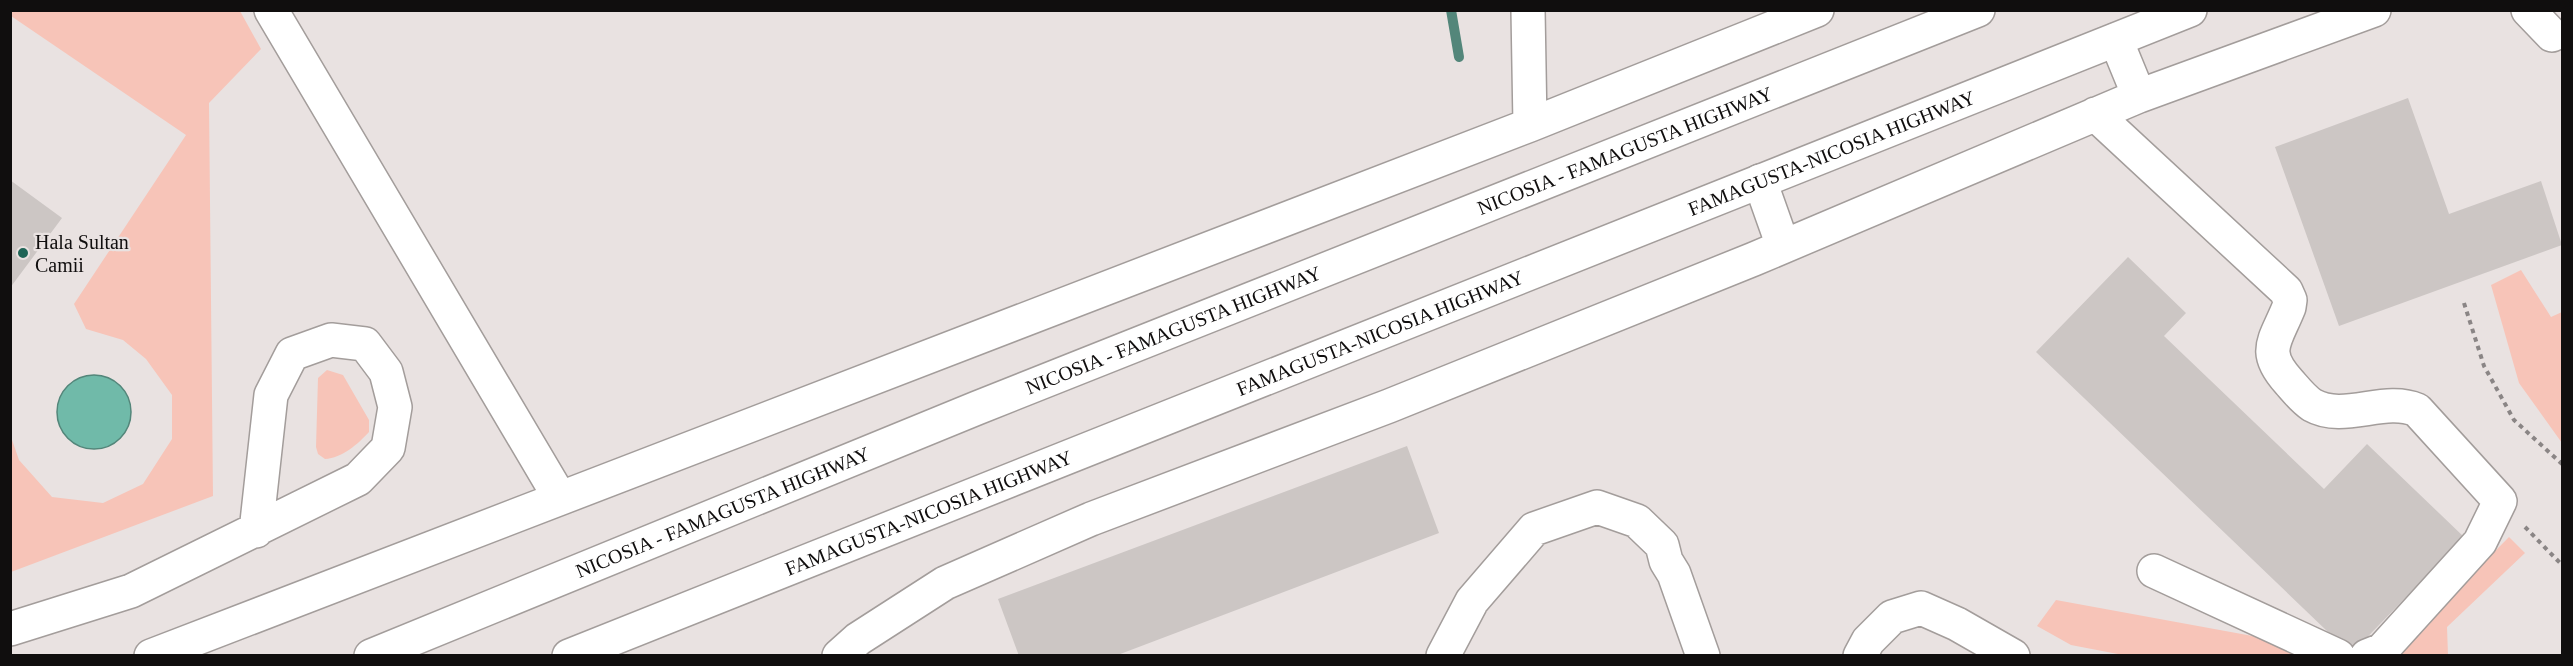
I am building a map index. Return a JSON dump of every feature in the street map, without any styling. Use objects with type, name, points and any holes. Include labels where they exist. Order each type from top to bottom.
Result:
[{"type":"main road","points":[[271,10],[560,498]]},
{"type":"main road","points":[[1527,10],[1530,125]]},
{"type":"main road","points":[[150,656],[1530,125],[1818,10]]},
{"type":"main road","name":"NICOSIA - FAMAGUSTA HIGHWAY","points":[[371,656],[977,408],[1978,10]]},
{"type":"main road","name":"FAMAGUSTA-NICOSIA HIGHWAY","points":[[569,656],[2190,10]]},
{"type":"main road","points":[[839,656],[858,639],[945,583],[1081,524],[1389,406],[1783,246],[2139,96],[2374,10]]},
{"type":"main road","points":[[2528,10],[2552,35]]},
{"type":"main road","points":[[2116,40],[2139,96]]},
{"type":"main road","points":[[2095,114],[2286,291],[2290,300],[2289,308],[2272,354],[2276,368],[2305,399],[2314,406],[2335,411],[2400,405],[2417,410],[2500,501],[2480,542],[2382,650],[2367,656]]},
{"type":"main road","points":[[1760,182],[1783,246]]},
{"type":"main road","points":[[10,629],[131,591],[256,531],[358,479],[388,448],[395,407],[386,372],[365,344],[331,340],[292,354],[271,395],[256,531]]},
{"type":"main road","points":[[1443,656],[1472,601],[1534,529],[1597,507],[1637,521],[1662,545],[1703,656]]},
{"type":"main road","points":[[2154,571],[2338,656]]},
{"type":"main road","points":[[1860,656],[1868,640],[1892,617],[1921,608],[1957,624],[2013,656]]},
{"type":"path","points":[[2464,303],[2484,366],[2514,420],[2562,464]]},
{"type":"path","points":[[2500,501],[2562,565]]},
{"type":"shaded area","points":[[11,10],[240,11],[261,49],[209,103],[213,496],[11,572],[11,437],[19,460],[52,497],[103,503],[143,484],[172,439],[172,395],[146,359],[123,340],[86,329],[74,304],[186,135],[11,16]]},
{"type":"shaded area","points":[[2521,270],[2551,317],[2562,312],[2562,443],[2519,383],[2491,285]]},
{"type":"shaded area","points":[[327,370],[343,375],[369,420],[369,432],[355,446],[325,459],[318,454],[316,447],[318,378]]},
{"type":"shaded area","points":[[94,375],[108,378],[120,386],[128,398],[131,412],[128,426],[120,438],[108,446],[94,449],[80,446],[68,438],[60,426],[57,412],[60,398],[68,386],[80,378]]},
{"type":"shaded area","points":[[2509,537],[2525,553],[2447,627],[2448,655],[2391,656]]},
{"type":"shaded area","points":[[2056,600],[2357,655],[2123,655],[2071,645],[2037,626]]},
{"type":"building","points":[[2408,98],[2449,214],[2541,181],[2562,245],[2339,326],[2275,147]]},
{"type":"building","name":"Hala Sultan Camii","points":[[10,180],[62,218],[10,288]]},
{"type":"building","points":[[2128,257],[2186,313],[2164,336],[2324,489],[2367,444],[2464,537],[2351,654],[2036,352]]},
{"type":"building","points":[[1407,446],[1439,533],[1115,656],[1019,656],[998,599]]},
{"type":"waterway","points":[[1451,10],[1459,57]]},
{"type":"place","name":"Hala Sultan Camii","points":[[23,253]]}]
